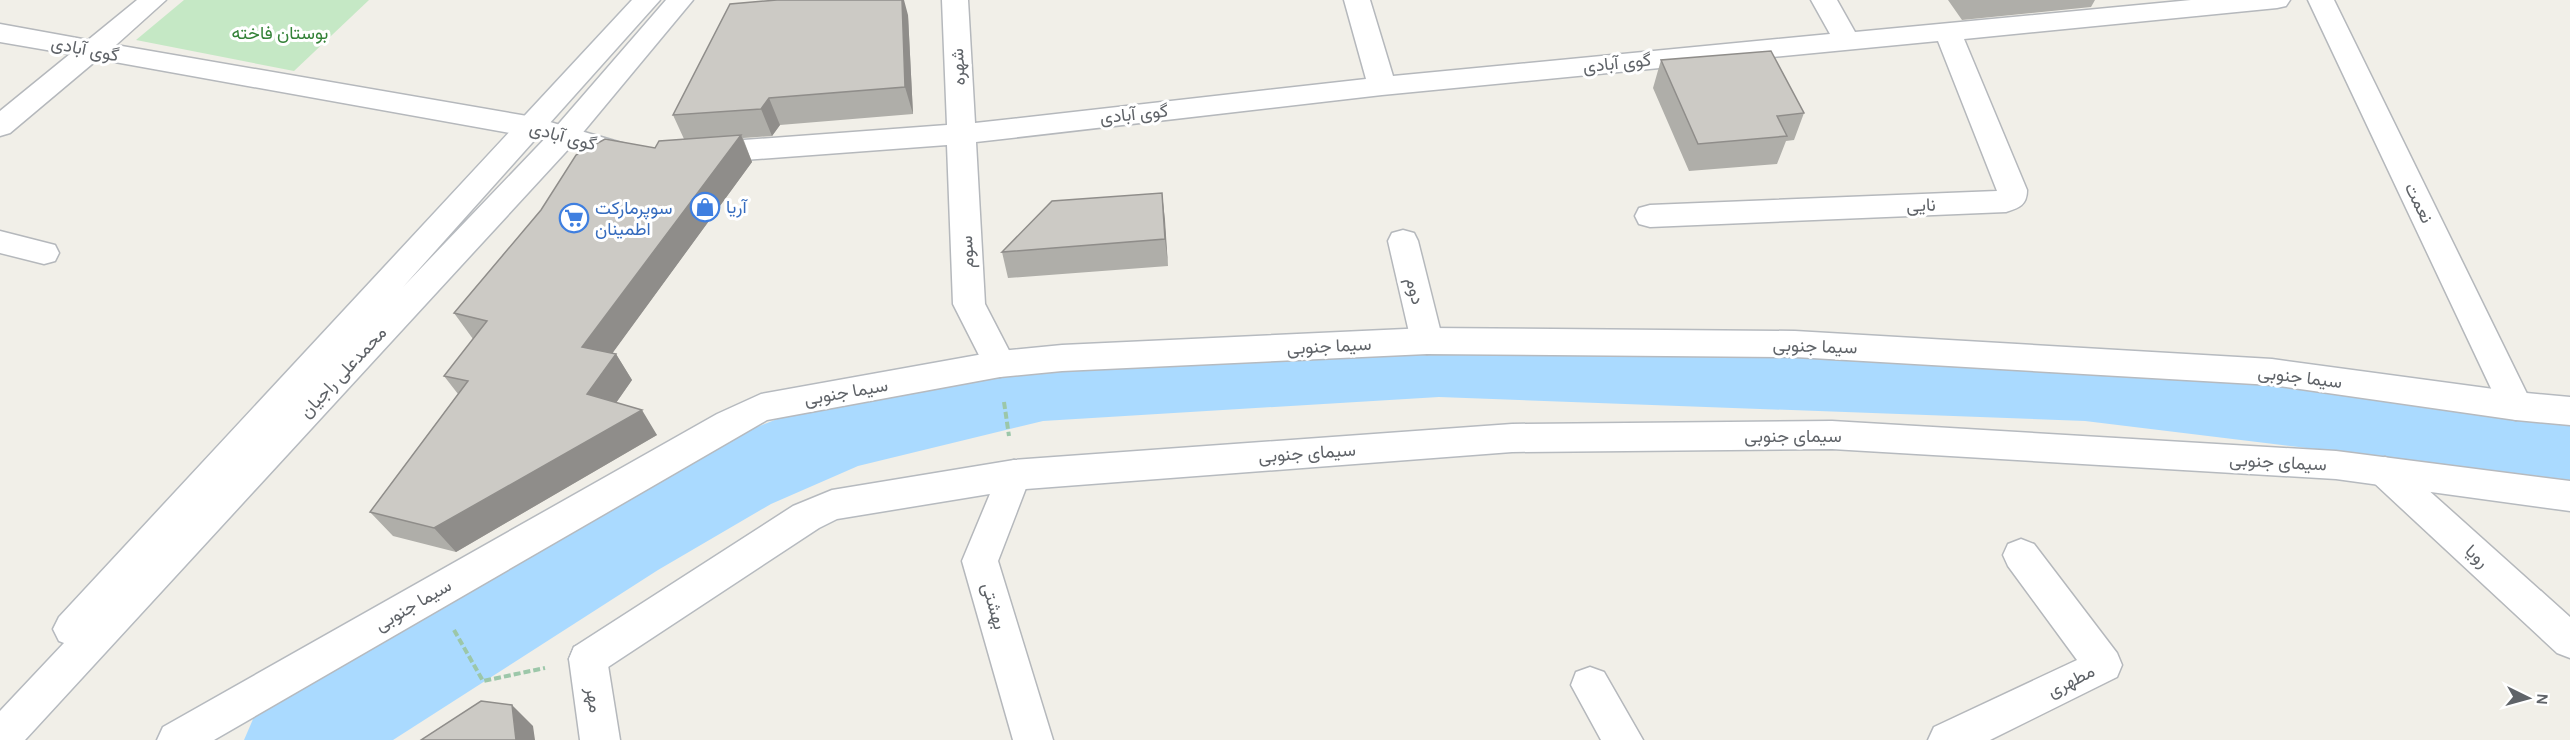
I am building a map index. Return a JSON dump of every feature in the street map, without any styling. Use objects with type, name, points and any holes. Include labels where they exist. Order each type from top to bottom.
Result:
[{"type":"street","points":[[0,126],[153,0]]},
{"type":"street","name":"محمدعلی راجیان","points":[[0,739],[549,131],[647,0]]},
{"type":"street","name":"محمدعلی راجیان","points":[[0,707],[549,131],[680,0]]},
{"type":"street","name":"شهره","points":[[955,0],[961,134]]},
{"type":"street","points":[[1357,0],[1382,86]]},
{"type":"street","points":[[1824,0],[1847,41]]},
{"type":"street","name":"گوی آبادی","points":[[0,33],[549,131],[638,158],[961,134],[1382,86],[2277,0]]},
{"type":"street","name":"نعمت","points":[[2321,0],[2516,406]]},
{"type":"street","name":"نایی","points":[[1650,216],[1994,202],[2012,198],[2012,190],[1948,32]]},
{"type":"street","name":"سوم","points":[[961,134],[969,304],[1000,364]]},
{"type":"street","name":"دوم","points":[[1403,241],[1427,341]]},
{"type":"street","points":[[0,242],[44,253]]},
{"type":"street","name":"سیما جنوبی","points":[[177,740],[761,408],[1000,364],[1062,358],[1427,341],[1795,344],[2272,372],[2516,406],[2570,411]]},
{"type":"street","name":"سیمای جنوبی","points":[[1014,475],[1512,438],[1832,435],[2336,465],[2570,496]]},
{"type":"street","name":"رویا","points":[[2385,472],[2570,641]]},
{"type":"street","points":[[588,659],[806,517],[832,505],[1014,475]]},
{"type":"street","name":"بهشتی","points":[[1014,475],[980,561],[1033,740]]},
{"type":"street","name":"مطهری","points":[[1948,740],[2098,669],[2103,664],[2021,555]]},
{"type":"street","name":"مهر","points":[[588,659],[600,740]]},
{"type":"street","points":[[1590,686],[1623,740]]},
{"type":"path","points":[[1000,364],[1014,475]]},
{"type":"path","points":[[433,593],[483,681],[588,659]]},
{"type":"green space","name":"بوستان فاخته","points":[[184,0],[369,0],[294,71],[136,40]]},
{"type":"building","points":[[777,0],[902,0],[905,87],[769,98],[761,109],[673,115],[730,4]]},
{"type":"building","points":[[1771,51],[1804,113],[1777,116],[1787,136],[1698,144],[1661,60]]},
{"type":"building","points":[[741,135],[582,347],[616,354],[587,394],[642,410],[434,528],[370,512],[468,381],[444,376],[487,321],[454,313],[541,210],[576,155],[605,139],[655,148],[659,141]]},
{"type":"building","points":[[1162,193],[1165,239],[1002,252],[1052,201]]},
{"type":"building","points":[[481,701],[512,705],[516,740],[421,740]]},
{"type":"waterway","points":[[298,740],[623,540],[737,476],[841,432],[1043,385],[1439,362],[2085,385],[2570,442]]},
{"type":"place","name":"آریا","points":[[705,207]]},
{"type":"place","name":"سوپرمارکت اطمینان","points":[[574,218]]}]
